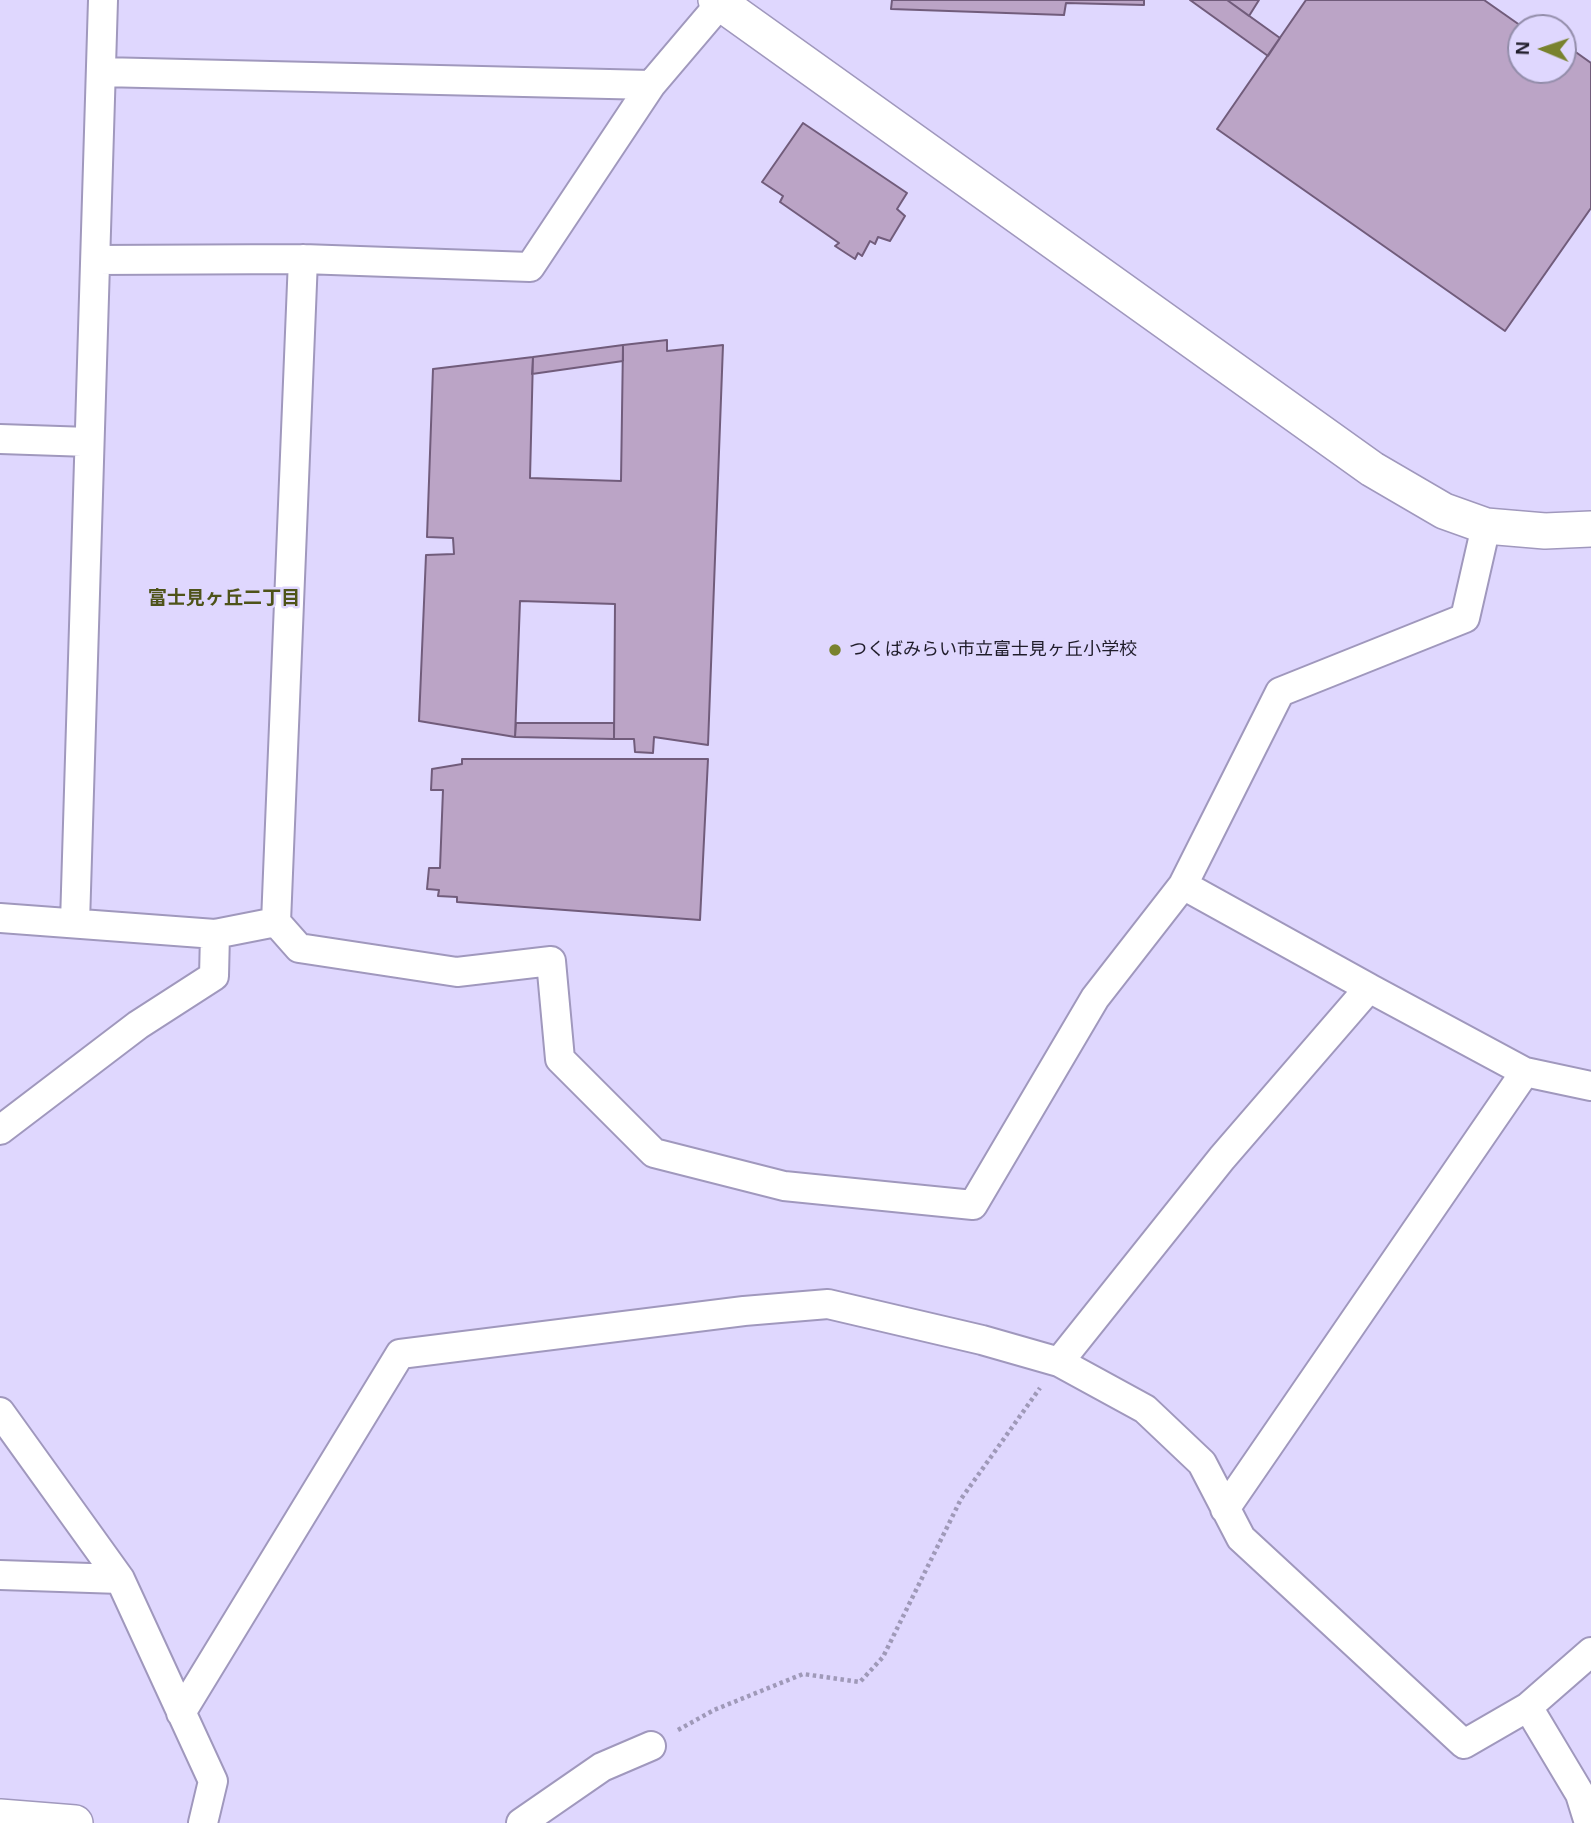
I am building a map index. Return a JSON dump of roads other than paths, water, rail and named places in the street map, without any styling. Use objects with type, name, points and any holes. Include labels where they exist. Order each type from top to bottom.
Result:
[{"type":"street","points":[[75,923],[103,0]]},
{"type":"street","points":[[96,260],[303,259],[530,267],[651,85],[717,2],[1372,469],[1444,511],[1486,526],[1545,531],[1591,529]]},
{"type":"street","points":[[101,72],[651,85]]},
{"type":"street","points":[[303,259],[276,922],[299,948],[457,972],[551,961],[560,1059],[654,1153],[784,1186],[973,1205],[1095,998],[1183,885],[1280,692],[1465,618],[1486,526]]},
{"type":"street","points":[[0,439],[89,442]]},
{"type":"street","points":[[1183,885],[1525,1072],[1591,1086]]},
{"type":"street","points":[[0,918],[215,934],[276,922]]},
{"type":"street","points":[[0,1130],[138,1025],[214,976],[215,934]]},
{"type":"street","points":[[1059,1362],[1222,1158],[1369,988]]},
{"type":"street","points":[[1225,1509],[1525,1072]]},
{"type":"street","points":[[181,1713],[400,1354],[744,1311],[828,1304],[982,1340],[1059,1362],[1144,1409],[1202,1463],[1241,1538],[1464,1744],[1528,1707],[1591,1652]]},
{"type":"street","points":[[0,1412],[120,1579],[213,1780],[203,1823]]},
{"type":"street","points":[[0,1575],[120,1579]]},
{"type":"street","points":[[1528,1707],[1580,1794],[1589,1823]]},
{"type":"street","points":[[520,1823],[602,1767],[651,1746]]},
{"type":"street","points":[[0,1817],[75,1823]]},
{"type":"place","name":"つくばみらい市立富士見ヶ丘小学校","points":[[835,650]]},
{"type":"district","name":"富士見ヶ丘二丁目","points":[[224,599]]}]
